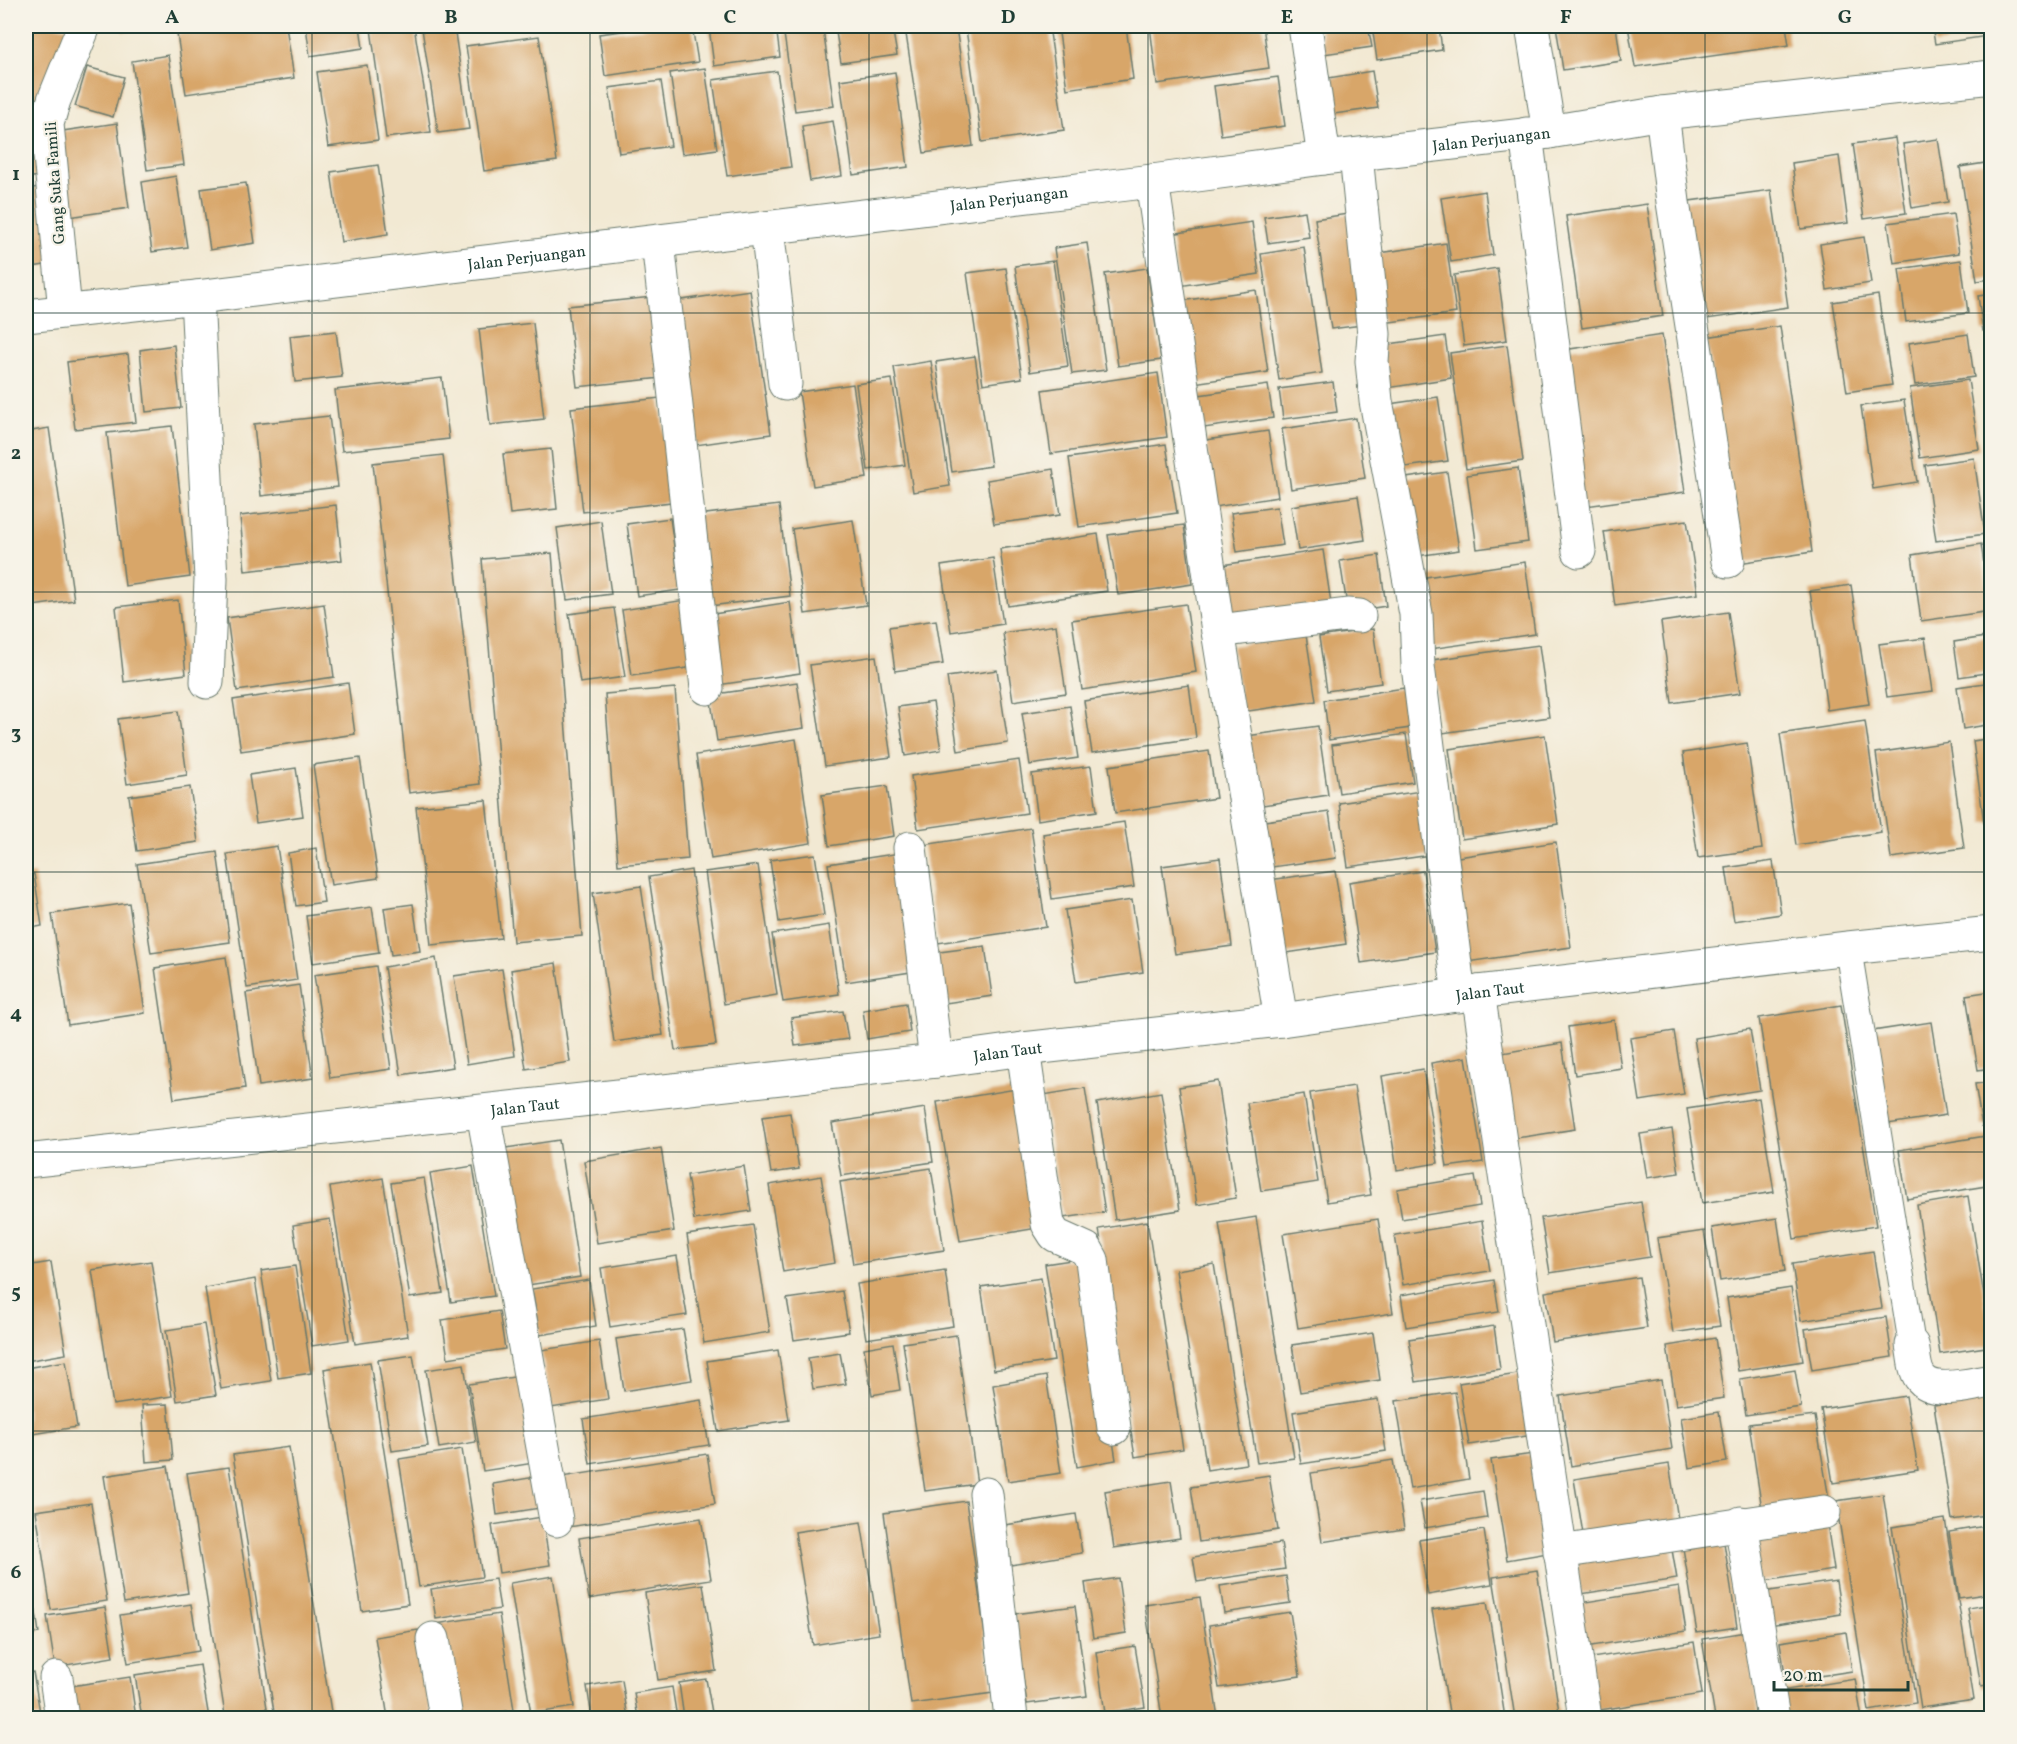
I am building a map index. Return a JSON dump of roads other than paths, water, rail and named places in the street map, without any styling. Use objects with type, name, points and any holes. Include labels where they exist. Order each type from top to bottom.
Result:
[{"type":"street","name":"Gang Suka Famili","points":[[65,311],[47,124],[49,112],[84,26]]},
{"type":"street","points":[[1305,26],[1324,158]]},
{"type":"street","points":[[1532,26],[1537,133],[1580,551]]},
{"type":"street","name":"Jalan Perjuangan","points":[[26,316],[1152,182],[1324,158],[1537,133],[1662,113],[1992,77]]},
{"type":"street","points":[[1662,113],[1673,202],[1728,561]]},
{"type":"street","points":[[1356,155],[1374,334],[1372,361],[1376,401],[1416,614],[1418,666],[1468,994],[1560,1552],[1585,1719]]},
{"type":"street","points":[[1152,182],[1218,631],[1281,1020]]},
{"type":"street","points":[[768,228],[785,384]]},
{"type":"street","points":[[658,242],[707,688]]},
{"type":"street","points":[[197,297],[211,579],[207,682]]},
{"type":"street","points":[[1218,631],[1347,615],[1359,616]]},
{"type":"street","points":[[910,848],[936,1061]]},
{"type":"street","name":"Jalan Taut","points":[[26,1161],[936,1061],[1281,1020],[1468,994],[1992,933]]},
{"type":"street","points":[[1023,1049],[1048,1224],[1055,1235],[1086,1249],[1092,1260],[1114,1428]]},
{"type":"street","points":[[483,1112],[556,1520]]},
{"type":"street","points":[[1912,1345],[1918,1375],[1926,1384],[1938,1389],[1992,1381]]},
{"type":"street","points":[[986,1494],[1011,1719]]},
{"type":"street","points":[[1560,1552],[1824,1512]]},
{"type":"street","points":[[1741,1523],[1773,1719]]},
{"type":"street","points":[[433,1639],[446,1719]]},
{"type":"street","points":[[56,1678],[62,1719]]},
{"type":"lane","points":[[1848,948],[1912,1345]]}]
